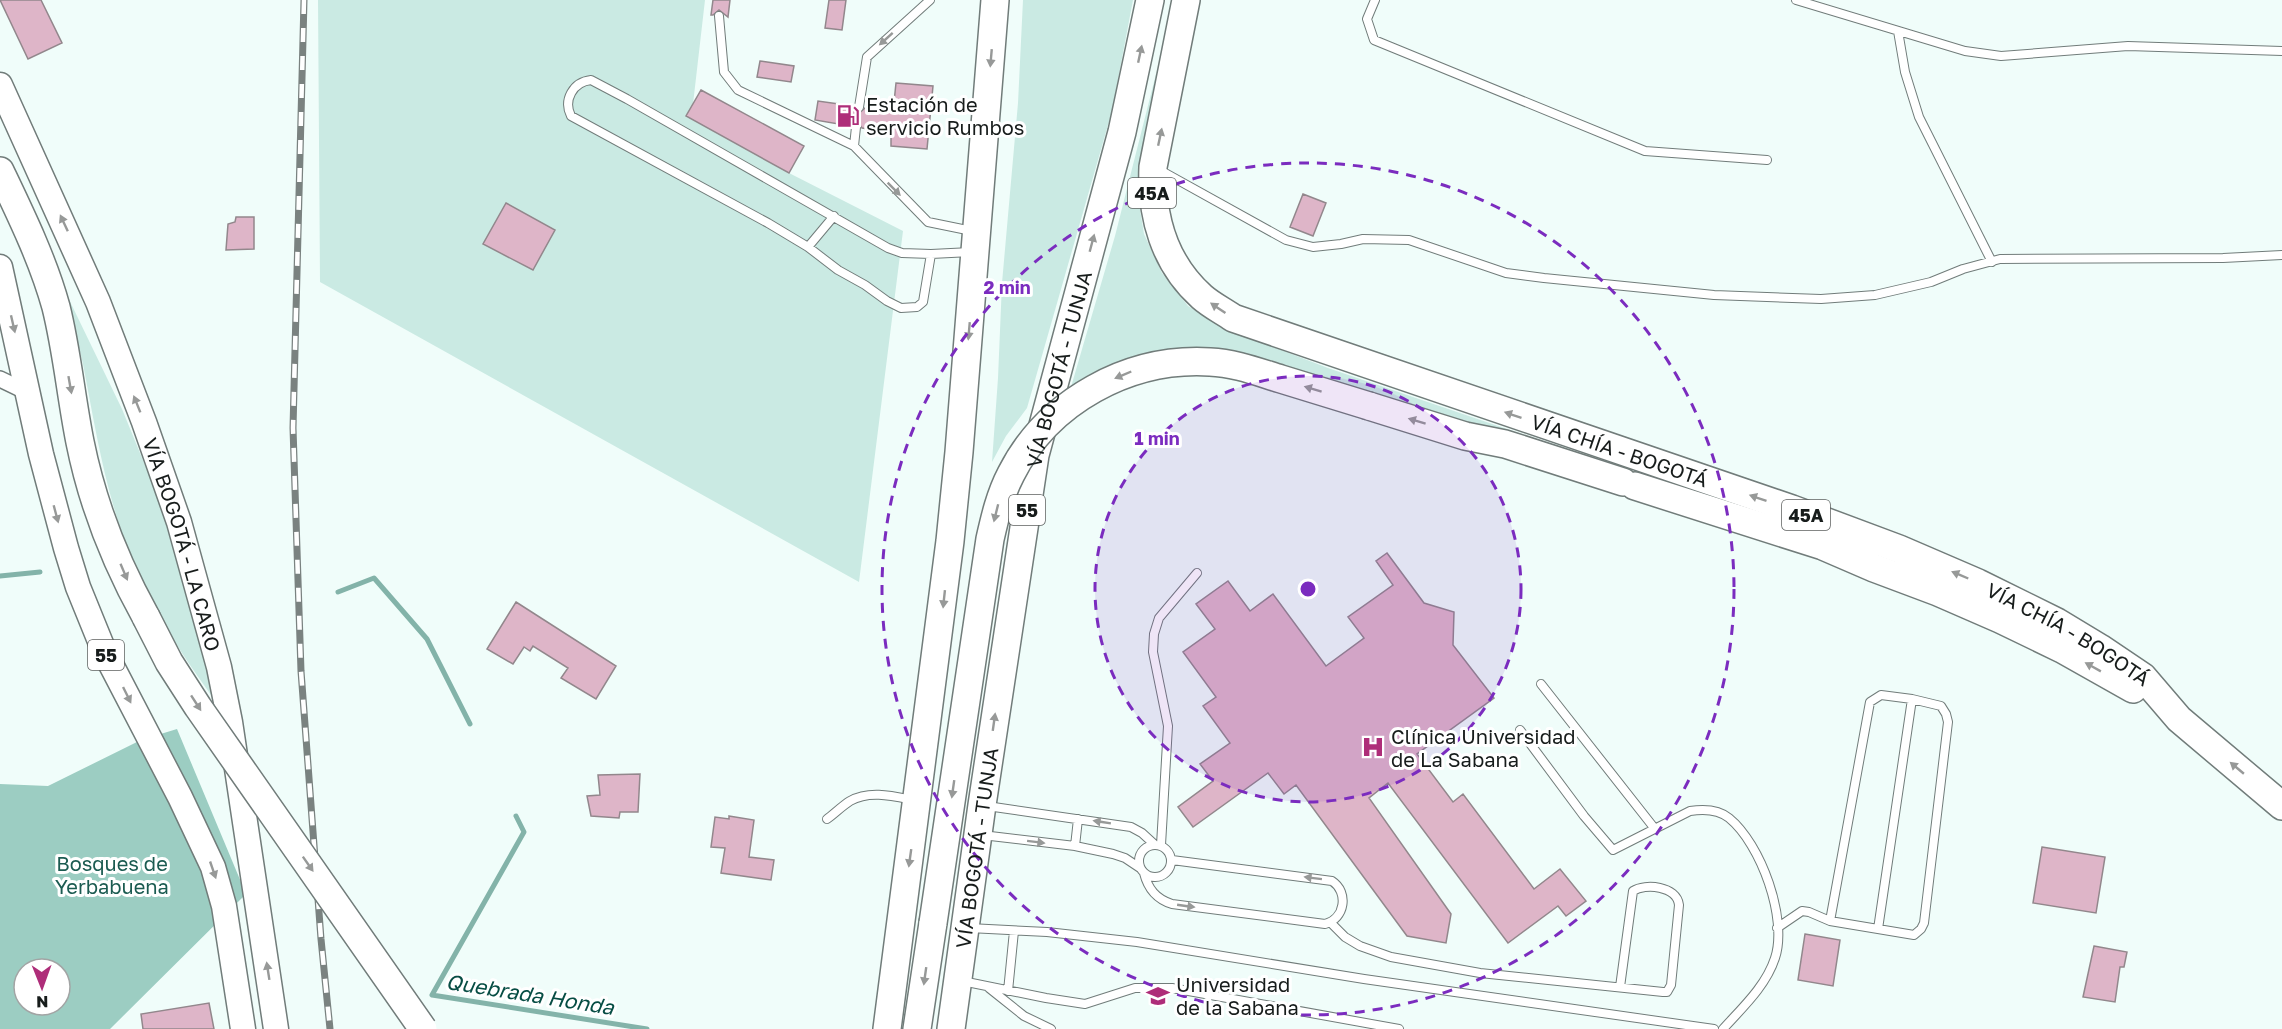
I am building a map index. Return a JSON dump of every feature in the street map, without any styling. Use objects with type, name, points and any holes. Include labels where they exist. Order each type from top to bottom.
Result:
[{"type":"highway","points":[[887,1029],[949,551],[996,0]]},
{"type":"highway","name":"VÍA BOGOTÁ - TUNJA","points":[[951,1029],[981,805],[1035,455],[1122,132],[1150,0]]},
{"type":"highway","name":"VÍA CHÍA - BOGOTÁ","points":[[1186,0],[1153,167],[1152,189],[1154,212],[1169,255],[1183,277],[1203,298],[1233,318],[1792,509],[1978,583],[2037,612],[2100,648],[2143,677],[2180,719],[2282,806]]},
{"type":"highway","points":[[0,171],[45,273],[56,307],[81,444],[94,495],[131,590],[170,662],[198,707],[423,1029]]},
{"type":"highway","points":[[917,1029],[990,539],[998,506],[1011,474],[1031,442],[1066,406],[1092,389],[1131,372],[1166,363],[1210,362],[1241,366],[1465,436],[1505,444],[1597,474],[1820,554],[1874,568],[2000,619],[2121,682],[2180,719]]},
{"type":"highway","points":[[1465,436],[1502,454],[1631,487]]},
{"type":"highway","points":[[881,1029],[893,978]]},
{"type":"main road","name":"VÍA BOGOTÁ - LA CARO","points":[[0,85],[98,302],[179,522],[219,667],[230,722],[276,1029]]},
{"type":"main road","name":"55","points":[[0,267],[29,393],[40,454],[78,586],[104,651],[180,797],[213,867],[224,906],[243,1029]]},
{"type":"street","points":[[0,379],[29,393]]},
{"type":"lane","points":[[859,107],[867,57],[930,0]]},
{"type":"lane","points":[[1375,0],[1367,19],[1374,40],[1646,151],[1767,160]]},
{"type":"lane","points":[[1796,0],[1965,51],[2001,56],[2128,46],[2282,51]]},
{"type":"lane","points":[[719,16],[722,63],[732,86],[746,95],[854,146],[928,222],[976,242]]},
{"type":"lane","points":[[1898,31],[1905,72],[1919,117],[1992,262]]},
{"type":"lane","points":[[931,254],[923,302],[917,307],[901,308],[838,270],[808,247],[768,223],[571,116],[568,104],[572,92],[580,82],[591,80],[888,248],[902,253],[931,254],[976,242]]},
{"type":"lane","points":[[854,146],[856,127]]},
{"type":"lane","points":[[1153,167],[1286,240],[1313,247],[1363,239],[1409,240],[1506,273],[1714,295],[1821,299],[1875,295],[1931,282],[1963,269],[2000,260],[2223,258],[2282,255]]},
{"type":"lane","points":[[808,247],[834,216]]},
{"type":"lane","points":[[1157,845],[1168,726],[1153,652],[1154,634],[1160,618],[1197,573]]},
{"type":"lane","points":[[1541,684],[1655,829]]},
{"type":"lane","points":[[1777,928],[1802,912],[1809,912],[1830,921],[1914,935],[1921,929],[1924,923],[1948,722],[1941,706],[1881,695],[1870,702],[1830,921]]},
{"type":"lane","points":[[1878,929],[1912,699]]},
{"type":"lane","points":[[1520,730],[1612,849],[1616,850],[1689,811],[1711,810],[1729,818],[1749,841],[1763,868],[1776,914],[1775,956],[1770,971],[1723,1029]]},
{"type":"lane","points":[[827,819],[850,801],[862,796],[882,795],[917,800]]},
{"type":"lane","points":[[978,835],[1075,846],[1121,856],[1142,871],[1156,877],[1163,876],[1171,866],[1172,860],[1166,848],[1157,845],[1142,832],[1131,827],[981,805]]},
{"type":"lane","points":[[1075,846],[1078,819]]},
{"type":"lane","points":[[1157,845],[1143,850],[1138,862],[1153,893],[1165,902],[1325,924],[1338,918],[1341,911],[1342,890],[1332,881],[1172,860]]},
{"type":"lane","points":[[1331,923],[1345,937],[1360,946],[1391,957],[1480,972],[1663,992],[1670,989],[1679,905],[1675,893],[1668,889],[1641,888],[1633,891],[1620,987]]},
{"type":"lane","points":[[965,928],[1047,932],[1137,942],[1364,979],[1714,1029]]},
{"type":"lane","points":[[1008,991],[1014,932]]},
{"type":"lane","points":[[957,980],[1085,1004],[1135,988],[1172,988],[1399,1029]]},
{"type":"lane","points":[[988,987],[1024,1016],[1051,1029]]},
{"type":"green space","points":[[318,0],[705,0],[693,104],[686,116],[789,173],[903,231],[859,582],[320,282]]},
{"type":"green space","points":[[1023,0],[1133,0],[1112,111],[1027,408],[1006,436],[992,462],[1002,283],[1018,103]]},
{"type":"green space","points":[[1157,70],[1137,191],[1144,234],[1162,273],[1188,306],[1226,329],[1328,368],[1753,513],[1244,359],[1105,371],[1071,387],[1115,236]]},
{"type":"green space","points":[[62,285],[122,409],[176,541],[217,703],[163,622],[140,579],[122,533],[109,491],[83,364]]},
{"type":"green space","name":"Bosques de Yerbabuena","points":[[177,729],[246,894],[110,1029],[0,1029],[0,784],[48,786],[141,740]]},
{"type":"building","points":[[0,0],[41,0],[62,43],[28,59]]},
{"type":"building","points":[[713,0],[730,0],[728,17],[719,10],[711,15]]},
{"type":"building","points":[[829,0],[846,0],[842,30],[825,28]]},
{"type":"building","points":[[760,61],[794,66],[791,82],[757,77]]},
{"type":"building","points":[[896,83],[933,86],[927,149],[891,146],[891,132],[862,128],[857,121],[850,126],[815,120],[818,101],[853,106],[859,113],[865,108],[893,112]]},
{"type":"building","points":[[701,90],[804,146],[789,173],[686,116]]},
{"type":"building","points":[[1303,194],[1326,203],[1313,236],[1290,227]]},
{"type":"building","points":[[506,203],[555,230],[533,270],[483,244]]},
{"type":"building","points":[[236,217],[254,217],[254,249],[226,250],[228,224],[235,222]]},
{"type":"building","points":[[1387,553],[1424,603],[1454,612],[1453,645],[1494,698],[1417,754],[1453,802],[1463,794],[1534,889],[1560,869],[1586,901],[1566,916],[1558,906],[1508,943],[1388,783],[1369,798],[1451,914],[1446,943],[1407,936],[1296,785],[1284,794],[1268,773],[1193,827],[1178,807],[1213,781],[1200,764],[1230,743],[1203,706],[1216,697],[1183,652],[1215,629],[1196,604],[1228,581],[1250,611],[1273,594],[1326,666],[1364,638],[1348,617],[1393,585],[1376,561]]},
{"type":"building","points":[[516,602],[616,666],[596,699],[561,678],[568,668],[533,646],[530,651],[524,647],[513,664],[487,649]]},
{"type":"building","points":[[640,774],[638,812],[620,812],[619,818],[591,816],[587,796],[600,795],[598,775]]},
{"type":"building","points":[[729,816],[754,820],[749,857],[774,860],[771,880],[721,873],[725,848],[711,847],[715,817],[729,819]]},
{"type":"building","points":[[2042,847],[2105,857],[2096,913],[2033,903]]},
{"type":"building","points":[[1805,934],[1840,940],[1833,986],[1798,980]]},
{"type":"building","points":[[2094,946],[2127,952],[2124,967],[2120,967],[2115,1002],[2083,997]]},
{"type":"building","points":[[209,1003],[214,1029],[143,1029],[141,1014]]},
{"type":"waterway","name":"Quebrada Honda","points":[[0,576],[40,572]]},
{"type":"waterway","name":"Quebrada Honda","points":[[338,592],[374,578],[427,639],[470,724]]},
{"type":"waterway","name":"Quebrada Honda","points":[[516,816],[524,832],[432,995],[647,1029]]},
{"type":"railway","points":[[304,0],[293,428],[301,671],[330,1029]]},
{"type":"place","name":"Estación de servicio Rumbos","points":[[848,116]]},
{"type":"place","name":"Clínica Universidad de La Sabana","points":[[1373,747]]},
{"type":"place","name":"Universidad de la Sabana","points":[[1158,996]]}]
